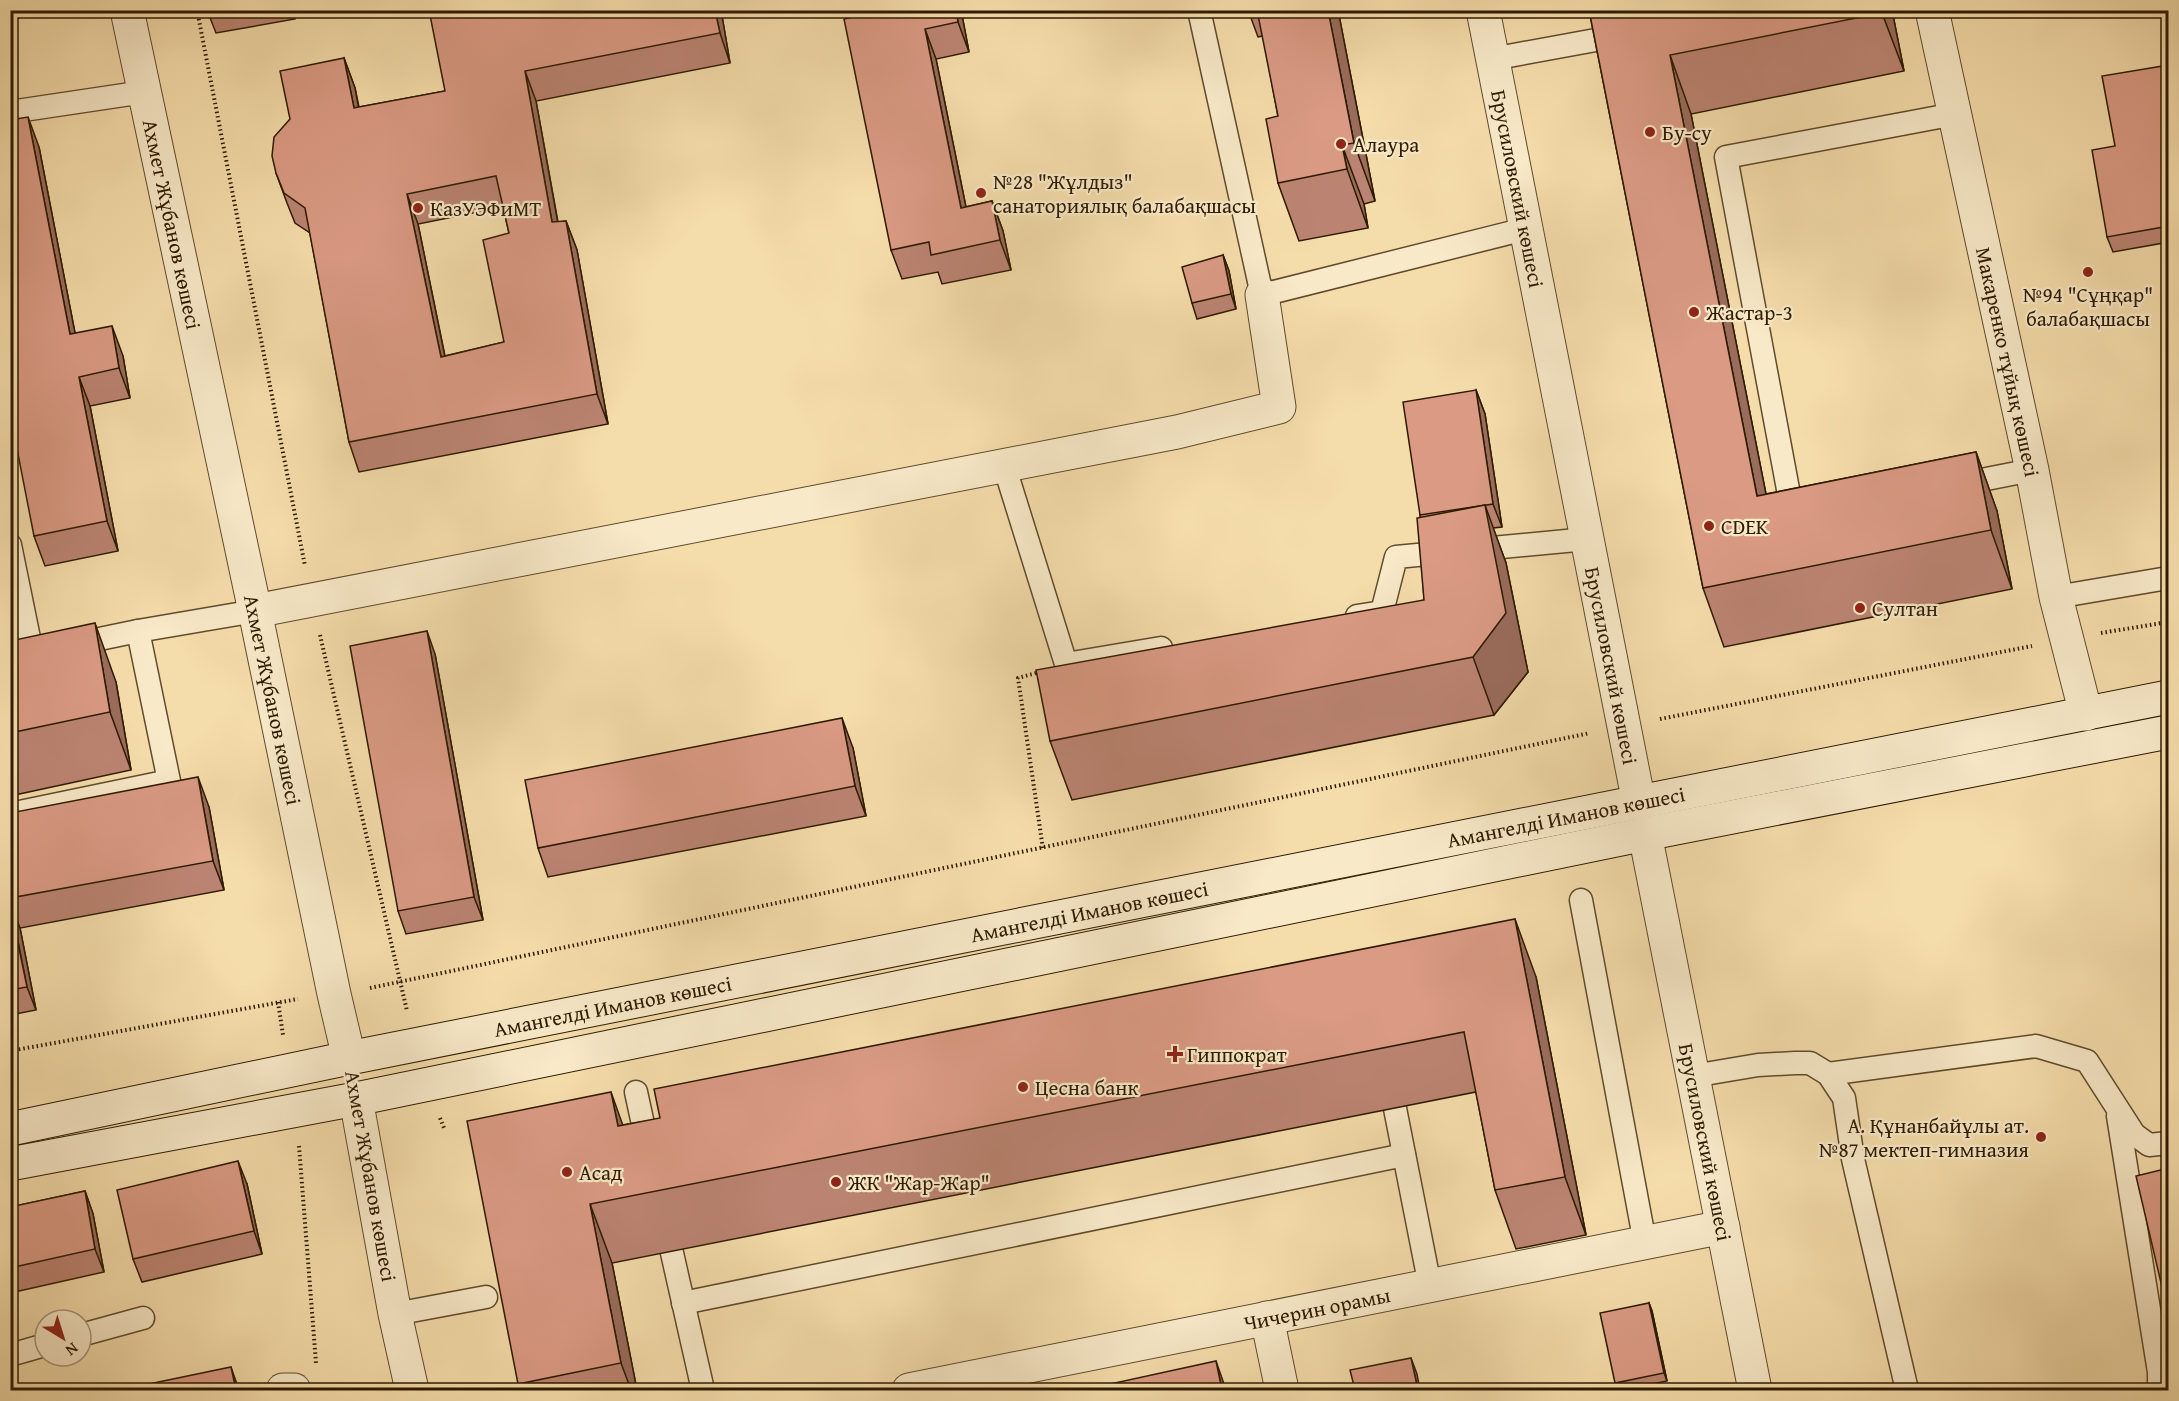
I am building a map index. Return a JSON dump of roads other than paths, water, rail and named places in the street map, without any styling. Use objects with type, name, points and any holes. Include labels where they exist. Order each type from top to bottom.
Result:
[{"type":"street","name":"Ахмет Жұбанов көшесі","points":[[127,10],[349,1058],[395,1314],[412,1390]]},
{"type":"street","name":"Брусиловский көшесі","points":[[1483,10],[1755,1390]]},
{"type":"street","name":"Макаренко тұйық көшесі","points":[[1932,10],[2032,470],[2056,597],[2086,714]]},
{"type":"street","points":[[255,611],[1177,432],[1279,407],[1262,295]]},
{"type":"street","name":"Амангелді Иманов көшесі","points":[[10,1164],[357,1099],[1642,819],[2086,714],[2169,697]]},
{"type":"street","name":"Амангелді Иманов көшесі","points":[[10,1129],[349,1058],[1642,819],[2169,732]]},
{"type":"street","name":"Чичерин орамы","points":[[909,1390],[1723,1227]]},
{"type":"street","points":[[1267,1318],[1281,1390]]},
{"type":"street","points":[[283,1390],[294,1390]]},
{"type":"lane","points":[[1199,10],[1262,295],[1525,229]]},
{"type":"lane","points":[[1492,59],[1640,32]]},
{"type":"lane","points":[[10,112],[144,92]]},
{"type":"lane","points":[[1816,511],[1793,516],[1726,157],[1955,114]]},
{"type":"lane","points":[[1005,465],[1066,664],[1183,645]]},
{"type":"lane","points":[[1941,488],[2032,470]]},
{"type":"lane","points":[[1335,620],[1382,612],[1396,556],[1587,539]]},
{"type":"lane","points":[[10,545],[21,655],[138,631],[255,611]]},
{"type":"lane","points":[[2056,597],[2169,579]]},
{"type":"lane","points":[[10,814],[169,781],[138,631]]},
{"type":"lane","points":[[1581,900],[1645,1243]]},
{"type":"lane","points":[[1828,1074],[2036,1046],[2087,1060],[2134,1134],[2149,1145],[2169,1143]]},
{"type":"lane","points":[[1385,1062],[1430,1286]]},
{"type":"lane","points":[[1694,1076],[1758,1065],[1803,1063],[1810,1063],[1828,1074],[1844,1098],[1853,1159],[1907,1390]]},
{"type":"lane","points":[[636,1092],[653,1170]]},
{"type":"lane","points":[[2116,1105],[2159,1390]]},
{"type":"lane","points":[[684,1304],[1404,1155]]},
{"type":"lane","points":[[661,1203],[703,1390]]},
{"type":"lane","points":[[395,1314],[486,1297]]},
{"type":"lane","points":[[93,1332],[143,1318]]},
{"type":"lane","points":[[10,1355],[33,1348]]},
{"type":"place","name":"Бу-су","points":[[1650,132]]},
{"type":"place","name":"Алаура","points":[[1341,144]]},
{"type":"place","name":"№28 \"Жұлдыз\" санаториялық балабақшасы","points":[[981,193]]},
{"type":"place","name":"КазУЭФиМТ","points":[[418,208]]},
{"type":"place","name":"№94 \"Сұңқар\" балабақшасы","points":[[2088,272]]},
{"type":"place","name":"Жастар-3","points":[[1694,312]]},
{"type":"place","name":"CDEK","points":[[1709,526]]},
{"type":"place","name":"Султан","points":[[1860,608]]},
{"type":"place","name":"Гиппократ","points":[[1175,1054]]},
{"type":"place","name":"Цесна банк","points":[[1023,1087]]},
{"type":"place","name":"А. Құнанбайұлы ат. №87 мектеп-гимназия","points":[[2041,1137]]},
{"type":"place","name":"Асад","points":[[567,1172]]},
{"type":"place","name":"ЖК \"Жар-Жар\"","points":[[836,1182]]}]
